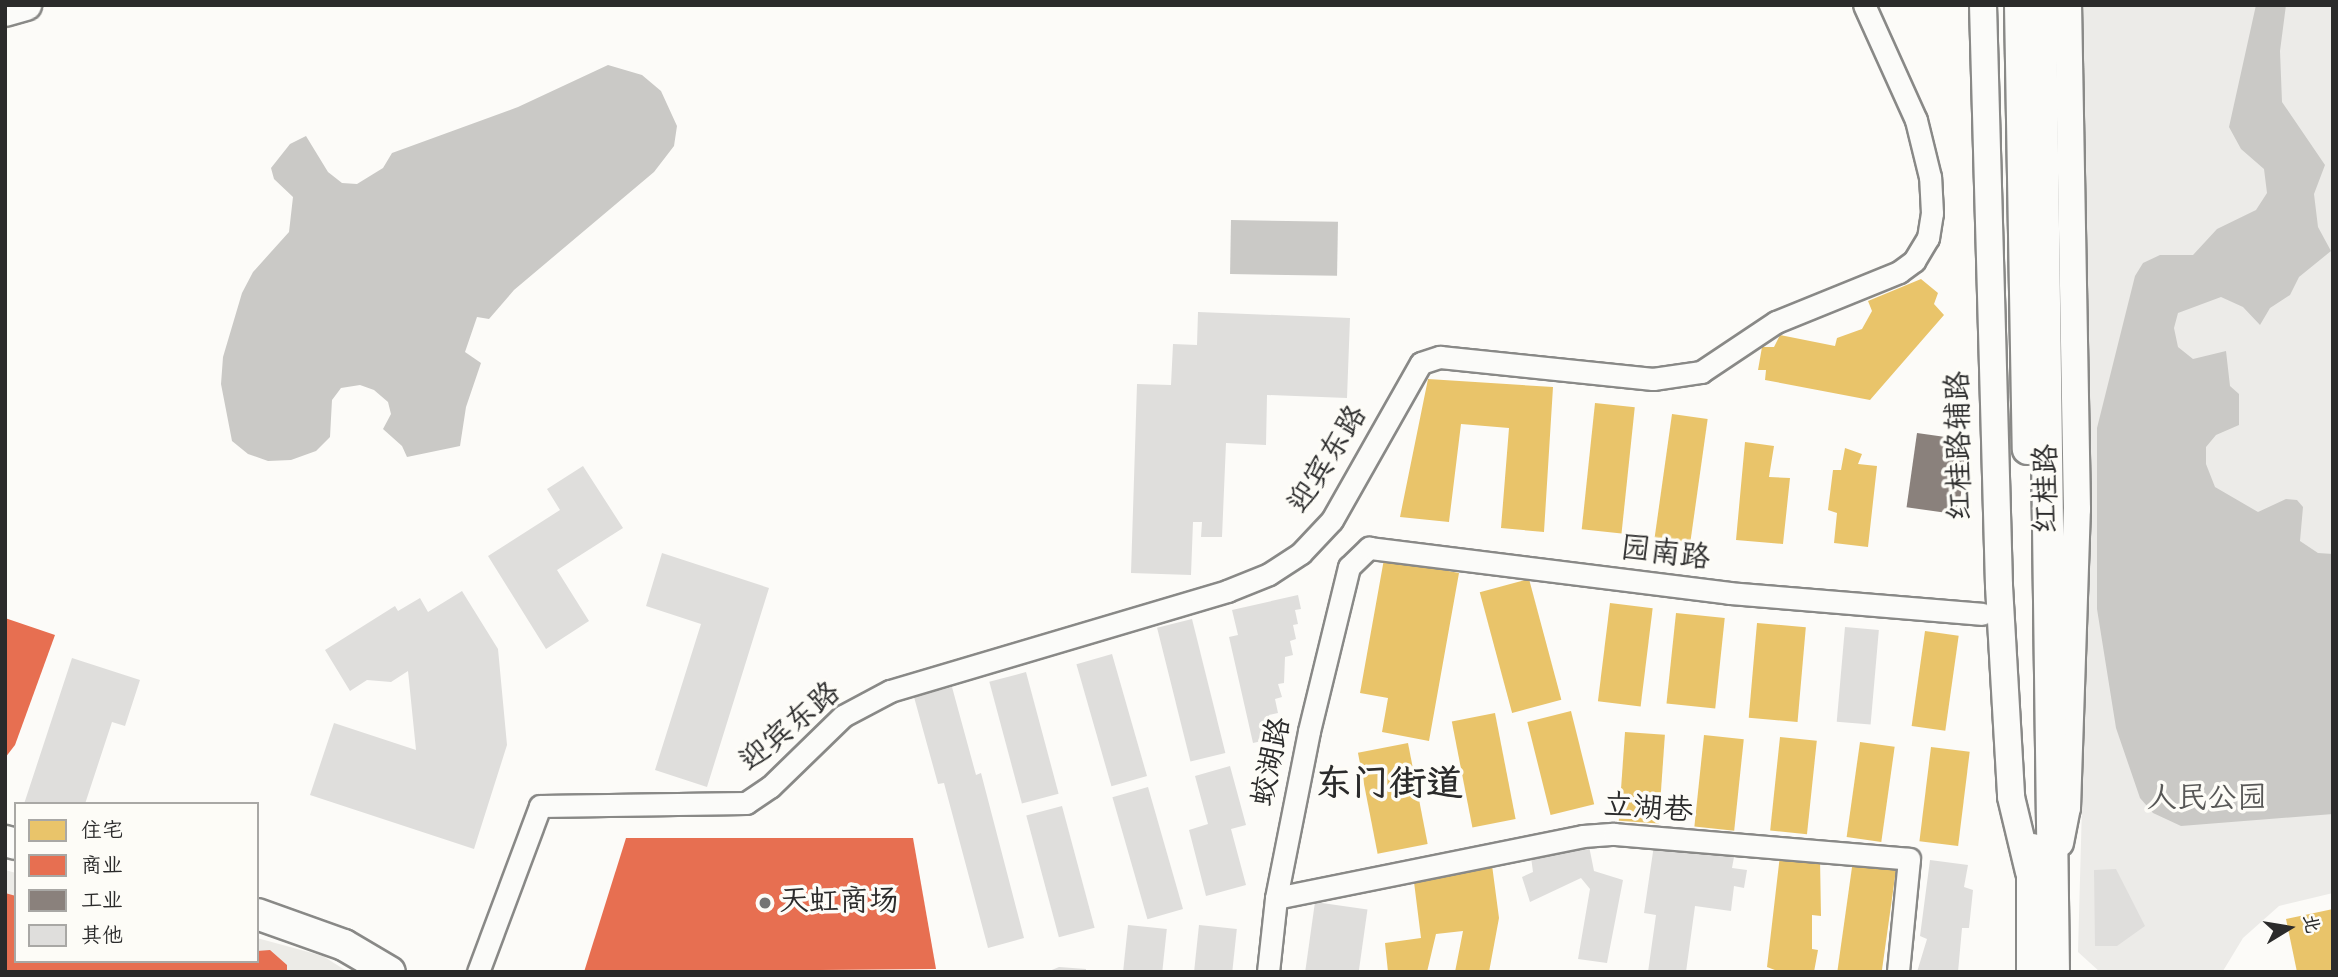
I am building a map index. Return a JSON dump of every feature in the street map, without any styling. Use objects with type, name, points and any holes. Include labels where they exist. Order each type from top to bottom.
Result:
[{"type":"main road","points":[[5,11],[26,5]]},
{"type":"main road","name":"红桂路","points":[[2020,5],[2039,671],[2042,882],[2054,972]]},
{"type":"main road","name":"红桂路","points":[[2039,671],[2041,5]]},
{"type":"main road","name":"红桂路","points":[[2032,972],[2042,882]]},
{"type":"main road","points":[[259,915],[344,944],[390,972]]},
{"type":"street","name":"迎宾东路","points":[[478,972],[540,806],[746,803],[770,787],[843,716],[890,691],[1227,591],[1269,574],[1301,553],[1332,520],[1421,363],[1440,358],[1653,379],[1691,374],[1728,357],[1776,322],[1899,272],[1914,261],[1928,238],[1932,213],[1930,177],[1916,120],[1864,5]]},
{"type":"street","name":"红桂路辅路","points":[[1983,5],[1997,535],[2039,671]]},
{"type":"street","name":"红桂路辅路","points":[[2042,882],[2011,797],[2077,509],[2068,5]]},
{"type":"street","name":"园南路","points":[[1349,567],[1369,548],[1729,593],[1982,614]]},
{"type":"street","name":"蛟湖路","points":[[1268,972],[1276,898],[1349,567]]},
{"type":"street","name":"立湖巷","points":[[1276,898],[1583,836],[1614,834],[1909,859],[1898,972]]},
{"type":"shaded area","points":[[2256,5],[2286,5],[2280,51],[2282,102],[2325,165],[2314,194],[2318,227],[2331,251],[2299,277],[2290,295],[2270,308],[2260,325],[2243,307],[2221,297],[2178,313],[2174,328],[2178,347],[2193,359],[2226,351],[2230,386],[2239,394],[2239,425],[2216,435],[2206,447],[2206,464],[2215,487],[2258,512],[2286,499],[2297,500],[2303,507],[2300,541],[2318,553],[2333,554],[2333,814],[2181,826],[2153,813],[2140,798],[2116,728],[2097,609],[2097,428],[2135,276],[2143,263],[2160,255],[2193,255],[2217,229],[2256,210],[2267,193],[2264,169],[2241,149],[2229,127]]},
{"type":"shaded area","points":[[608,65],[642,75],[661,91],[677,126],[674,146],[654,172],[514,290],[489,319],[477,317],[465,352],[481,363],[466,407],[460,446],[407,457],[402,446],[383,429],[391,414],[388,402],[374,390],[360,385],[341,388],[332,400],[330,437],[316,451],[291,460],[268,461],[248,454],[232,441],[221,384],[223,357],[242,293],[253,272],[289,232],[293,197],[274,179],[271,168],[290,144],[306,136],[328,172],[342,183],[357,184],[383,168],[392,153],[518,107]]},
{"type":"shaded area","points":[[1231,220],[1338,222],[1337,276],[1230,274]]},
{"type":"shaded area","points":[[5,870],[14,872],[14,963],[259,963],[259,939],[323,956],[348,972],[5,972]]},
{"type":"green space","name":"人民公园","points":[[2081,5],[2333,5],[2333,893],[2279,906],[2243,938],[2223,971],[2100,972],[2078,952],[2091,477]]},
{"type":"building: 住宅","points":[[1921,279],[1938,293],[1934,304],[1944,315],[1870,400],[1765,380],[1766,370],[1758,370],[1762,347],[1774,347],[1780,335],[1835,346],[1837,338],[1862,329],[1872,311],[1868,301]]},
{"type":"building: 住宅","points":[[1428,379],[1553,387],[1544,532],[1501,528],[1509,428],[1461,424],[1449,522],[1400,517]]},
{"type":"building: 住宅","points":[[1595,403],[1635,407],[1622,533],[1582,529]]},
{"type":"building: 住宅","points":[[1672,414],[1708,419],[1690,543],[1655,538]]},
{"type":"building: 住宅","points":[[1745,442],[1774,446],[1769,477],[1790,478],[1783,544],[1736,540]]},
{"type":"building: 住宅","points":[[1845,448],[1862,454],[1858,464],[1877,466],[1868,547],[1834,543],[1837,513],[1828,510],[1833,470],[1841,470]]},
{"type":"building: 住宅","points":[[1384,559],[1459,573],[1429,741],[1382,732],[1388,698],[1360,693]]},
{"type":"building: 住宅","points":[[1529,579],[1561,700],[1512,713],[1480,592]]},
{"type":"building: 住宅","points":[[1610,603],[1653,608],[1641,707],[1598,701]]},
{"type":"building: 住宅","points":[[1676,613],[1725,618],[1715,709],[1666,704]]},
{"type":"building: 住宅","points":[[1757,623],[1806,627],[1798,722],[1749,718]]},
{"type":"building: 住宅","points":[[1925,631],[1959,636],[1945,731],[1912,726]]},
{"type":"building: 住宅","points":[[1571,711],[1594,804],[1551,815],[1527,722]]},
{"type":"building: 住宅","points":[[1495,713],[1516,819],[1472,827],[1452,721]]},
{"type":"building: 住宅","points":[[1625,732],[1665,735],[1659,824],[1619,821]]},
{"type":"building: 住宅","points":[[1704,735],[1744,739],[1734,831],[1694,826]]},
{"type":"building: 住宅","points":[[1780,737],[1817,741],[1807,834],[1770,830]]},
{"type":"building: 住宅","points":[[1860,742],[1895,747],[1881,842],[1847,837]]},
{"type":"building: 住宅","points":[[1408,743],[1428,844],[1378,854],[1358,753]]},
{"type":"building: 住宅","points":[[1931,747],[1970,752],[1958,846],[1919,841]]},
{"type":"building: 住宅","points":[[1780,855],[1820,858],[1821,916],[1812,915],[1812,949],[1818,950],[1814,972],[1780,972],[1767,967]]},
{"type":"building: 住宅","points":[[1853,860],[1897,866],[1882,972],[1837,972]]},
{"type":"building: 住宅","points":[[1492,865],[1499,918],[1489,972],[1455,972],[1463,931],[1436,934],[1427,972],[1388,972],[1385,943],[1421,938],[1413,874]]},
{"type":"building: 住宅","points":[[2333,909],[2333,972],[2297,972],[2286,919]]},
{"type":"building: 商业","points":[[5,618],[55,635],[15,745],[5,758]]},
{"type":"building: 商业","name":"天虹商场","points":[[626,838],[913,838],[936,969],[584,972]]},
{"type":"building: 商业","points":[[5,893],[14,895],[14,963],[259,963],[259,951],[270,950],[287,965],[287,972],[5,972]]},
{"type":"building: 工业","points":[[1917,433],[1968,440],[1958,515],[1907,507]]},
{"type":"building: 其他","points":[[1198,312],[1350,318],[1347,398],[1267,395],[1266,445],[1226,443],[1222,537],[1201,537],[1202,522],[1193,522],[1191,575],[1131,573],[1137,384],[1171,385],[1173,344],[1197,345]]},
{"type":"building: 其他","points":[[583,466],[623,528],[557,570],[589,621],[546,649],[488,556],[560,510],[547,489]]},
{"type":"building: 其他","points":[[662,553],[769,588],[707,787],[655,770],[701,624],[646,606]]},
{"type":"building: 其他","points":[[462,591],[498,649],[507,745],[474,849],[310,795],[334,723],[416,750],[408,671],[391,682],[367,680],[350,691],[325,650],[395,606],[398,611],[420,598],[428,612]]},
{"type":"building: 其他","points":[[1298,595],[1301,609],[1295,610],[1298,624],[1293,625],[1296,639],[1290,641],[1293,655],[1285,657],[1284,683],[1278,684],[1282,697],[1275,699],[1278,713],[1269,715],[1275,738],[1253,743],[1229,637],[1238,635],[1232,610]]},
{"type":"building: 其他","points":[[1192,619],[1225,753],[1190,762],[1157,628]]},
{"type":"building: 其他","points":[[1845,627],[1879,630],[1871,725],[1837,722]]},
{"type":"building: 其他","points":[[1112,654],[1147,776],[1111,786],[1076,664]]},
{"type":"building: 其他","points":[[72,658],[140,680],[125,726],[112,722],[86,802],[25,802]]},
{"type":"building: 其他","points":[[1026,672],[1059,794],[1022,804],[989,682]]},
{"type":"building: 其他","points":[[952,687],[976,775],[981,773],[1024,938],[988,948],[944,783],[938,784],[914,697]]},
{"type":"building: 其他","points":[[1230,766],[1246,825],[1231,829],[1246,885],[1206,896],[1189,830],[1208,824],[1195,776]]},
{"type":"building: 其他","points":[[1148,787],[1183,909],[1147,919],[1112,797]]},
{"type":"building: 其他","points":[[1062,806],[1095,928],[1059,937],[1026,816]]},
{"type":"building: 其他","points":[[1654,845],[1734,857],[1732,868],[1747,870],[1744,888],[1734,886],[1731,911],[1695,906],[1686,972],[1648,972],[1656,915],[1644,913]]},
{"type":"building: 其他","points":[[1589,846],[1594,871],[1623,880],[1607,963],[1578,959],[1590,889],[1581,878],[1530,902],[1522,877],[1533,872],[1531,857]]},
{"type":"building: 其他","points":[[1930,860],[1968,865],[1964,887],[1973,890],[1969,928],[1962,928],[1958,972],[1917,972],[1927,939],[1920,936]]},
{"type":"building: 其他","points":[[2116,869],[2145,926],[2117,946],[2095,946],[2094,870]]},
{"type":"building: 其他","points":[[1315,902],[1367,909],[1359,972],[1305,971]]},
{"type":"building: 其他","points":[[1128,925],[1167,929],[1162,972],[1123,972]]},
{"type":"building: 其他","points":[[1199,925],[1237,929],[1232,972],[1194,972]]},
{"type":"building: 其他","points":[[1059,967],[1086,969],[1086,972],[1047,972]]},
{"type":"place","name":"天虹商场","points":[[765,903]]},
{"type":"district","name":"东门街道","points":[[1389,786]]}]
